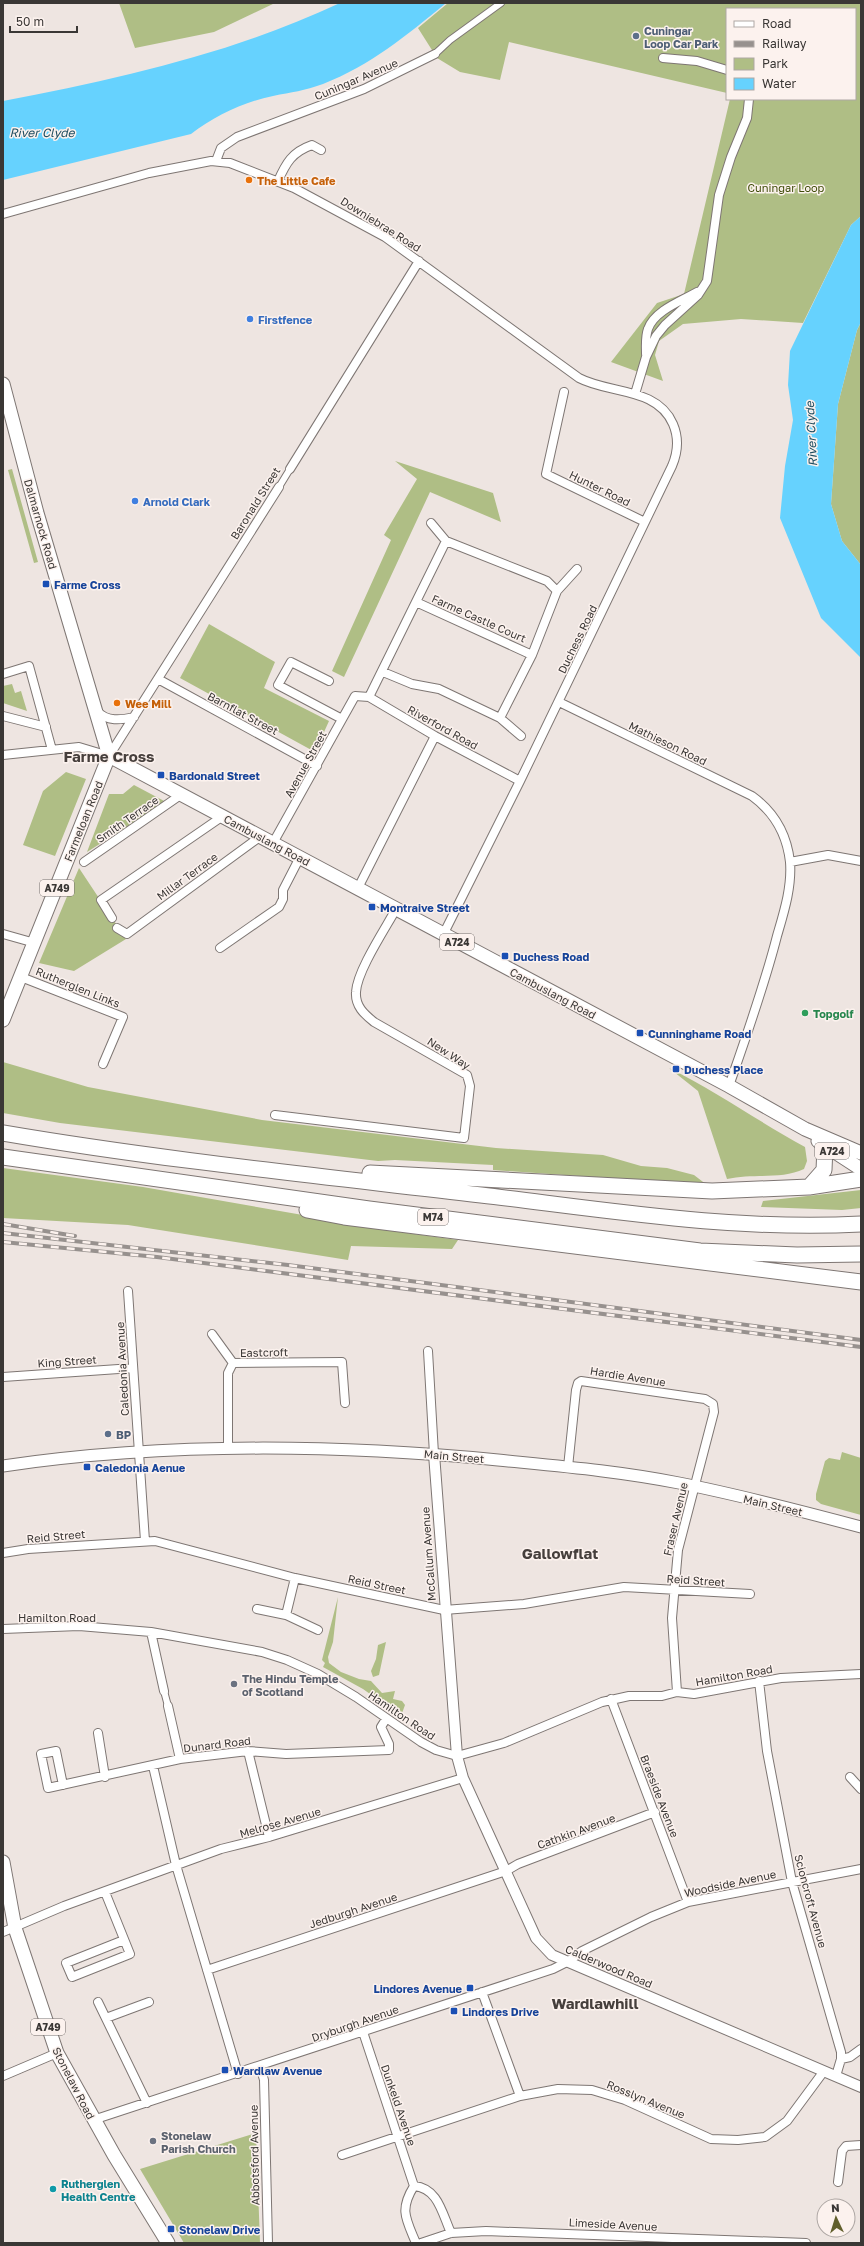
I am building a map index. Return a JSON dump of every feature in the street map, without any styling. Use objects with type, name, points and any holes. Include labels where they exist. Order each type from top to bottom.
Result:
[{"type":"highway","points":[[7,1134],[246,1167],[728,1223],[826,1226],[861,1224]]},
{"type":"highway","points":[[809,1187],[824,1170],[825,1147]]},
{"type":"highway","name":"M74","points":[[5,1158],[369,1209],[700,1251],[797,1255],[861,1254]]},
{"type":"highway","points":[[246,1167],[537,1180],[712,1191],[809,1187],[861,1179]]},
{"type":"highway","name":"M74","points":[[183,1183],[344,1217],[861,1282]]},
{"type":"main road","name":"Dalmarnock Road","points":[[3,384],[37,513],[109,756]]},
{"type":"main road","name":"Cambuslang Road","points":[[109,756],[729,1086],[805,1129],[861,1153]]},
{"type":"main road","name":"Farmeloan Road","points":[[3,1020],[109,756]]},
{"type":"main road","name":"Cambuslang Road","points":[[805,1129],[825,1147],[861,1169]]},
{"type":"main road","name":"Main Street","points":[[3,1466],[138,1452],[228,1449],[318,1448],[434,1454],[642,1476],[694,1486],[861,1527]]},
{"type":"main road","name":"Main Street","points":[[3,1461],[40,1461]]},
{"type":"main road","name":"Stonelaw Road","points":[[3,1862],[9,1930],[57,2053],[93,2120],[168,2243]]},
{"type":"street","name":"Cuningar Avenue","points":[[216,161],[221,148],[237,138],[364,89],[435,54],[450,40],[501,3]]},
{"type":"street","points":[[662,58],[696,61],[726,70]]},
{"type":"street","points":[[635,394],[646,357],[662,328],[694,300],[704,288],[709,274],[714,224],[719,194],[729,163],[747,118],[749,100]]},
{"type":"street","points":[[278,181],[285,164],[293,154],[312,145],[321,150]]},
{"type":"street","name":"Downiebrae Road","points":[[3,214],[133,177],[216,161],[230,163],[278,181],[356,220],[419,261],[579,378],[598,386],[635,394],[659,405],[672,420],[677,444],[674,460]]},
{"type":"street","name":"Baronald Street","points":[[109,756],[419,261]]},
{"type":"street","points":[[646,357],[647,334],[653,321],[667,309],[704,288]]},
{"type":"street","name":"Hunter Road","points":[[564,392],[546,474],[645,522]]},
{"type":"street","points":[[3,403],[11,415]]},
{"type":"street","name":"Duchess Road","points":[[443,935],[520,782],[674,460]]},
{"type":"street","points":[[431,523],[446,540],[547,581],[557,591]]},
{"type":"street","name":"Farme Castle Court","points":[[369,697],[383,672],[446,540]]},
{"type":"street","name":"Farme Castle Court","points":[[500,718],[532,654],[557,591],[578,569]]},
{"type":"street","name":"Farme Castle Court","points":[[416,602],[532,654]]},
{"type":"street","points":[[329,681],[291,662],[278,685],[342,719]]},
{"type":"street","points":[[3,674],[29,666],[52,750]]},
{"type":"street","points":[[383,672],[412,684],[439,689],[500,718],[520,736]]},
{"type":"street","name":"Barnflat Street","points":[[158,679],[317,766]]},
{"type":"street","name":"Riverford Road","points":[[355,696],[369,697],[520,782]]},
{"type":"street","name":"Avenue Street","points":[[273,843],[355,696]]},
{"type":"street","name":"Mathieson Road","points":[[558,702],[752,796],[767,807],[776,819],[790,862]]},
{"type":"street","points":[[95,709],[103,716],[112,719],[134,717]]},
{"type":"street","points":[[3,716],[46,727]]},
{"type":"street","points":[[358,888],[436,736]]},
{"type":"street","points":[[3,755],[80,747],[109,756]]},
{"type":"street","name":"Smith Terrace","points":[[84,862],[182,794]]},
{"type":"street","points":[[112,918],[101,900],[223,816]]},
{"type":"street","name":"Millar Terrace","points":[[117,928],[127,934],[261,836]]},
{"type":"street","points":[[729,1086],[758,1003],[780,928],[788,895],[790,862],[828,855],[861,861]]},
{"type":"street","points":[[220,948],[279,907],[283,899],[283,890],[300,857]]},
{"type":"street","name":"New Way","points":[[274,1115],[464,1138],[470,1086],[467,1074],[374,1022],[361,1011],[355,993],[360,976],[396,909]]},
{"type":"street","points":[[3,934],[35,943]]},
{"type":"street","name":"Rutherglen Links","points":[[21,977],[123,1017],[103,1064]]},
{"type":"street","name":"Caledonia Avenue","points":[[128,1291],[145,1541]]},
{"type":"street","points":[[212,1334],[233,1363]]},
{"type":"street","name":"McCallum Avenue","points":[[428,1352],[444,1610],[457,1756]]},
{"type":"street","name":"Eastcroft","points":[[228,1449],[228,1373],[233,1363],[342,1362],[345,1403]]},
{"type":"street","name":"King Street","points":[[3,1377],[133,1368]]},
{"type":"street","name":"Hardie Avenue","points":[[568,1467],[576,1390],[578,1383],[581,1381],[705,1399],[712,1402]]},
{"type":"street","name":"Fraser Avenue","points":[[677,1692],[672,1618],[674,1589],[681,1535],[714,1412],[712,1402]]},
{"type":"street","name":"Reid Street","points":[[3,1553],[28,1549],[145,1541],[172,1544],[296,1578],[444,1610],[524,1604],[624,1587],[750,1594]]},
{"type":"street","points":[[286,1615],[296,1578]]},
{"type":"street","points":[[257,1609],[286,1615],[318,1630]]},
{"type":"street","name":"Hamilton Road","points":[[3,1629],[79,1626],[151,1632],[262,1652],[287,1660],[318,1674],[356,1697],[386,1719],[436,1750],[457,1756],[504,1743],[611,1699],[629,1696],[662,1696],[677,1692],[694,1694],[759,1681],[805,1676],[861,1674]]},
{"type":"street","points":[[151,1632],[180,1759]]},
{"type":"street","name":"Scioncroft Avenue","points":[[759,1681],[767,1751],[792,1882],[820,1976],[841,2059]]},
{"type":"street","name":"Braeside Avenue","points":[[611,1699],[688,1902]]},
{"type":"street","name":"Dunard Road","points":[[63,1785],[56,1751],[41,1754],[48,1788],[105,1777],[180,1759],[248,1751],[286,1754],[389,1750],[389,1744],[381,1727],[386,1719]]},
{"type":"street","points":[[98,1733],[105,1777]]},
{"type":"street","points":[[248,1751],[269,1838]]},
{"type":"street","name":"Calderwood Road","points":[[457,1756],[463,1778],[536,1938],[552,1954],[861,2087]]},
{"type":"street","points":[[153,1766],[176,1865],[238,2074]]},
{"type":"street","points":[[850,1777],[861,1789]]},
{"type":"street","name":"Melrose Avenue","points":[[9,1930],[220,1849],[269,1838],[463,1778]]},
{"type":"street","name":"Cathkin Avenue","points":[[506,1871],[518,1864],[655,1812]]},
{"type":"street","name":"Woodside Avenue","points":[[569,1961],[582,1951],[623,1930],[688,1902],[861,1869]]},
{"type":"street","name":"Jedburgh Avenue","points":[[207,1970],[506,1871]]},
{"type":"street","points":[[105,1892],[130,1954],[72,1977],[66,1964],[124,1940]]},
{"type":"street","name":"Dryburgh Avenue","points":[[93,2120],[238,2074],[553,1969],[569,1961]]},
{"type":"street","points":[[482,1992],[520,2096]]},
{"type":"street","points":[[98,2002],[147,2103]]},
{"type":"street","points":[[106,2018],[149,2002]]},
{"type":"street","name":"Dunkeld Avenue","points":[[362,2032],[414,2186]]},
{"type":"street","points":[[836,2076],[841,2059],[850,2056],[861,2049]]},
{"type":"street","points":[[3,2076],[57,2053]]},
{"type":"street","name":"Abbotsford Avenue","points":[[260,2066],[264,2080],[268,2243]]},
{"type":"street","name":"Rosslyn Avenue","points":[[342,2155],[520,2096],[558,2089],[592,2090],[625,2100],[711,2138],[738,2140],[765,2137],[787,2121],[824,2071]]},
{"type":"street","points":[[838,2182],[842,2151],[846,2146],[861,2145]]},
{"type":"street","points":[[416,2243],[407,2222],[404,2206],[414,2186],[424,2187],[434,2194],[451,2233]]},
{"type":"street","name":"Limeside Avenue","points":[[421,2243],[451,2233],[536,2232],[806,2243]]},
{"type":"green space","points":[[119,3],[275,3],[214,32],[135,48]]},
{"type":"green space","name":"Cuningar Loop","points":[[448,3],[861,3],[861,216],[851,225],[803,323],[741,319],[683,324],[659,341],[655,355],[663,381],[611,362],[657,303],[684,294],[730,100],[856,100],[856,8],[726,8],[726,93],[509,42],[500,80],[460,72],[437,58],[418,28]]},
{"type":"green space","points":[[861,322],[861,565],[842,541],[831,504],[838,404],[857,330]]},
{"type":"green space","points":[[395,461],[493,493],[501,522],[430,492],[344,677],[332,671],[391,540],[384,535],[417,479]]},
{"type":"green space","points":[[12,469],[38,562],[34,563],[8,470]]},
{"type":"green space","points":[[209,624],[275,662],[264,688],[329,721],[315,752],[180,678]]},
{"type":"green space","points":[[12,684],[15,693],[21,691],[27,711],[3,703],[3,686]]},
{"type":"green space","points":[[66,772],[86,779],[55,856],[23,845],[43,791]]},
{"type":"green space","points":[[134,785],[166,802],[87,852],[109,794],[123,794]]},
{"type":"green space","points":[[79,868],[126,939],[74,971],[39,963]]},
{"type":"green space","points":[[3,1062],[88,1087],[262,1120],[496,1148],[603,1155],[641,1166],[667,1168],[694,1175],[707,1185],[493,1170],[493,1165],[395,1160],[378,1161],[60,1123],[3,1113]]},
{"type":"green space","points":[[669,1068],[805,1147],[807,1161],[804,1169],[786,1174],[746,1176],[727,1179],[698,1091]]},
{"type":"green space","points":[[3,1168],[143,1187],[400,1232],[458,1240],[452,1249],[351,1246],[348,1260],[128,1225],[3,1218]]},
{"type":"green space","points":[[861,1190],[861,1208],[842,1210],[761,1207],[763,1201]]},
{"type":"green space","points":[[842,1452],[861,1458],[861,1515],[821,1504],[816,1500],[816,1494],[825,1461],[829,1458],[840,1460]]},
{"type":"green space","points":[[338,1597],[333,1642],[328,1657],[329,1663],[341,1672],[359,1679],[371,1681],[382,1693],[395,1691],[393,1699],[402,1701],[405,1705],[401,1716],[363,1689],[323,1667],[325,1663],[322,1660]]},
{"type":"green space","points":[[386,1642],[379,1675],[373,1677],[371,1671],[376,1659],[378,1645]]},
{"type":"green space","points":[[256,2133],[260,2243],[184,2243],[140,2169]]},
{"type":"water","name":"River Clyde","points":[[340,3],[446,3],[388,49],[357,68],[323,84],[240,106],[210,121],[191,134],[3,180],[3,101],[132,74],[217,50],[300,21]]},
{"type":"water","name":"River Clyde","points":[[861,216],[861,322],[857,330],[838,404],[831,504],[842,541],[861,565],[861,658],[821,618],[780,518],[785,466],[793,420],[788,385],[790,351],[851,225]]},
{"type":"railway","points":[[3,1224],[75,1236]]},
{"type":"railway","points":[[3,1233],[288,1265],[861,1340]]},
{"type":"railway","points":[[3,1242],[157,1257],[861,1347]]},
{"type":"place","name":"Cuningar Loop Car Park","points":[[636,36]]},
{"type":"place","name":"The Little Cafe","points":[[249,180]]},
{"type":"place","name":"Firstfence","points":[[250,319]]},
{"type":"place","name":"Arnold Clark","points":[[135,501]]},
{"type":"place","name":"Farme Cross","points":[[46,584]]},
{"type":"place","name":"Wee Mill","points":[[117,703]]},
{"type":"place","name":"Bardonald Street","points":[[161,775]]},
{"type":"place","name":"Montraive Street","points":[[372,907]]},
{"type":"place","name":"Duchess Road","points":[[505,956]]},
{"type":"place","name":"Topgolf","points":[[805,1013]]},
{"type":"place","name":"Cunninghame Road","points":[[640,1033]]},
{"type":"place","name":"Duchess Place","points":[[676,1069]]},
{"type":"place","name":"BP","points":[[108,1434]]},
{"type":"place","name":"Caledonia Aenue","points":[[87,1467]]},
{"type":"place","name":"The Hindu Temple of Scotland","points":[[234,1684]]},
{"type":"place","name":"Lindores Avenue","points":[[470,1988]]},
{"type":"place","name":"Lindores Drive","points":[[454,2011]]},
{"type":"place","name":"Wardlaw Avenue","points":[[225,2070]]},
{"type":"place","name":"Stonelaw Parish Church","points":[[153,2141]]},
{"type":"place","name":"Rutherglen Health Centre","points":[[53,2189]]},
{"type":"place","name":"Stonelaw Drive","points":[[171,2229]]},
{"type":"district","name":"Farme Cross","points":[[109,756]]},
{"type":"district","name":"Gallowflat","points":[[560,1553]]},
{"type":"district","name":"Wardlawhill","points":[[595,2003]]}]
